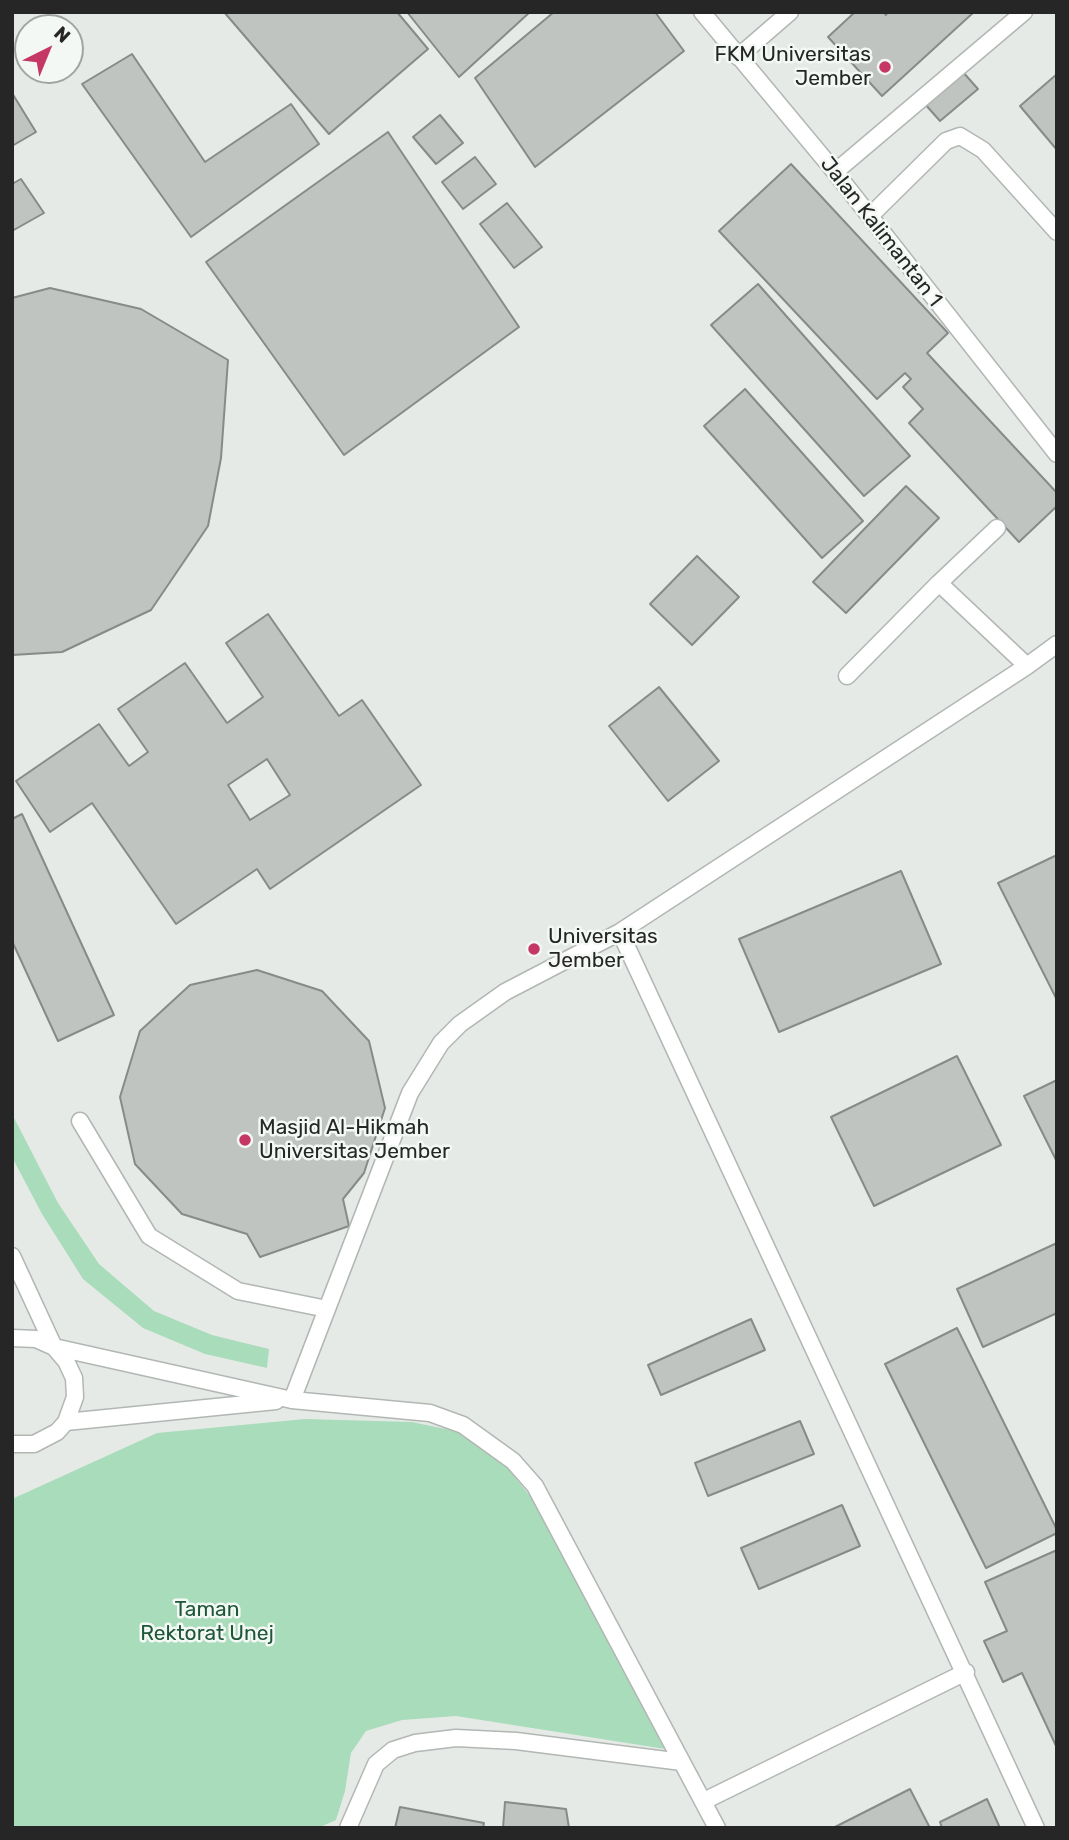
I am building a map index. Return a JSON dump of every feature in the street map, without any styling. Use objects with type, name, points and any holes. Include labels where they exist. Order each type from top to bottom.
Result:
[{"type":"lane","name":"Jalan Kalimantan 1","points":[[702,12],[835,172],[1057,454]]},
{"type":"lane","points":[[738,57],[790,12]]},
{"type":"lane","points":[[835,172],[1024,12]]},
{"type":"lane","points":[[870,216],[946,141],[960,136],[983,150],[1057,232]]},
{"type":"lane","points":[[847,676],[997,528]]},
{"type":"lane","points":[[939,583],[1027,666]]},
{"type":"lane","points":[[292,1400],[410,1093],[441,1042],[460,1024],[505,992],[620,932],[1057,644]]},
{"type":"lane","points":[[620,932],[1036,1828]]},
{"type":"lane","points":[[80,1121],[149,1236],[238,1291],[327,1309]]},
{"type":"lane","points":[[12,1256],[54,1347],[66,1361],[74,1378],[75,1397],[66,1422],[47,1439],[15,1447]]},
{"type":"lane","points":[[12,1338],[36,1339],[54,1347],[292,1400],[430,1413],[463,1425],[485,1439],[513,1461],[535,1486],[717,1828]]},
{"type":"lane","points":[[66,1422],[292,1400]]},
{"type":"lane","points":[[704,1801],[965,1672]]},
{"type":"lane","points":[[348,1828],[376,1764],[393,1750],[415,1743],[456,1738],[516,1741],[682,1762]]},
{"type":"green space","points":[[12,1114],[58,1203],[99,1264],[154,1311],[212,1335],[269,1349],[267,1368],[205,1354],[143,1328],[83,1279],[42,1214],[12,1157]]},
{"type":"green space","name":"Taman Rektorat Unej","points":[[305,1419],[412,1422],[460,1432],[508,1469],[534,1501],[665,1749],[456,1716],[402,1720],[366,1731],[351,1753],[345,1791],[336,1820],[318,1828],[12,1828],[12,1499],[157,1433]]},
{"type":"building","points":[[224,12],[397,12],[428,49],[329,134]]},
{"type":"building","points":[[407,12],[530,12],[459,77]]},
{"type":"building","points":[[554,12],[655,12],[684,51],[535,167],[475,78]]},
{"type":"building","name":"FKM Universitas Jember","points":[[855,12],[883,12],[886,15],[888,12],[974,12],[882,96],[828,37]]},
{"type":"building","points":[[132,54],[205,162],[291,104],[319,144],[191,237],[82,84]]},
{"type":"building","points":[[962,71],[978,89],[940,121],[924,103]]},
{"type":"building","points":[[1057,74],[1057,150],[1020,106]]},
{"type":"building","points":[[12,93],[36,132],[12,146]]},
{"type":"building","points":[[440,115],[463,143],[436,164],[413,137]]},
{"type":"building","points":[[388,132],[519,327],[344,455],[206,262]]},
{"type":"building","points":[[475,157],[496,184],[463,209],[442,182]]},
{"type":"building","points":[[791,164],[948,333],[927,353],[1057,493],[1057,506],[1019,542],[909,423],[923,409],[903,387],[911,379],[905,373],[877,399],[719,231]]},
{"type":"building","points":[[21,179],[44,213],[12,231],[12,184]]},
{"type":"building","points":[[507,203],[542,247],[514,268],[480,224]]},
{"type":"building","points":[[758,284],[910,456],[864,496],[711,325]]},
{"type":"building","points":[[50,288],[141,309],[228,360],[221,458],[208,526],[151,610],[62,652],[12,655],[12,298]]},
{"type":"building","points":[[745,389],[863,521],[822,558],[704,426]]},
{"type":"building","points":[[906,486],[939,518],[846,613],[813,582]]},
{"type":"building","points":[[697,556],[739,597],[692,645],[650,604]]},
{"type":"building","points":[[268,614],[339,716],[362,700],[421,785],[270,889],[257,869],[176,924],[92,803],[50,832],[16,781],[99,724],[129,766],[148,752],[118,709],[185,663],[227,723],[263,697],[226,643]],"holes":[[[267,759],[290,795],[250,820],[228,785]]]},
{"type":"building","points":[[659,687],[719,761],[668,801],[609,726]]},
{"type":"building","points":[[22,814],[114,1015],[58,1041],[12,941],[12,819]]},
{"type":"building","points":[[1057,855],[1057,1000],[998,883]]},
{"type":"building","points":[[901,871],[941,964],[779,1032],[739,939]]},
{"type":"building","points":[[257,970],[322,991],[369,1041],[385,1108],[364,1173],[343,1199],[349,1226],[260,1257],[247,1234],[182,1214],[135,1164],[120,1097],[140,1031],[190,985]]},
{"type":"building","points":[[957,1056],[1001,1145],[874,1206],[831,1117]]},
{"type":"building","points":[[1057,1080],[1057,1162],[1024,1096]]},
{"type":"building","points":[[1057,1243],[1057,1313],[983,1347],[957,1289]]},
{"type":"building","points":[[751,1319],[765,1350],[661,1395],[648,1365]]},
{"type":"building","points":[[957,1328],[1057,1530],[1057,1533],[986,1568],[885,1364]]},
{"type":"building","points":[[800,1421],[814,1454],[708,1496],[695,1463]]},
{"type":"building","points":[[842,1505],[860,1546],[759,1589],[741,1548]]},
{"type":"building","points":[[1057,1550],[1057,1748],[1022,1673],[1003,1682],[984,1641],[1007,1631],[985,1582]]},
{"type":"building","points":[[910,1789],[930,1828],[833,1828]]},
{"type":"building","points":[[987,1799],[1000,1828],[942,1828],[940,1822]]},
{"type":"building","points":[[505,1802],[566,1809],[569,1828],[503,1828]]},
{"type":"building","points":[[400,1807],[484,1823],[483,1828],[395,1828]]},
{"type":"place","name":"FKM Universitas Jember","points":[[885,67]]},
{"type":"place","name":"Universitas Jember","points":[[534,949]]},
{"type":"place","name":"Masjid Al-Hikmah Universitas Jember","points":[[245,1140]]}]
